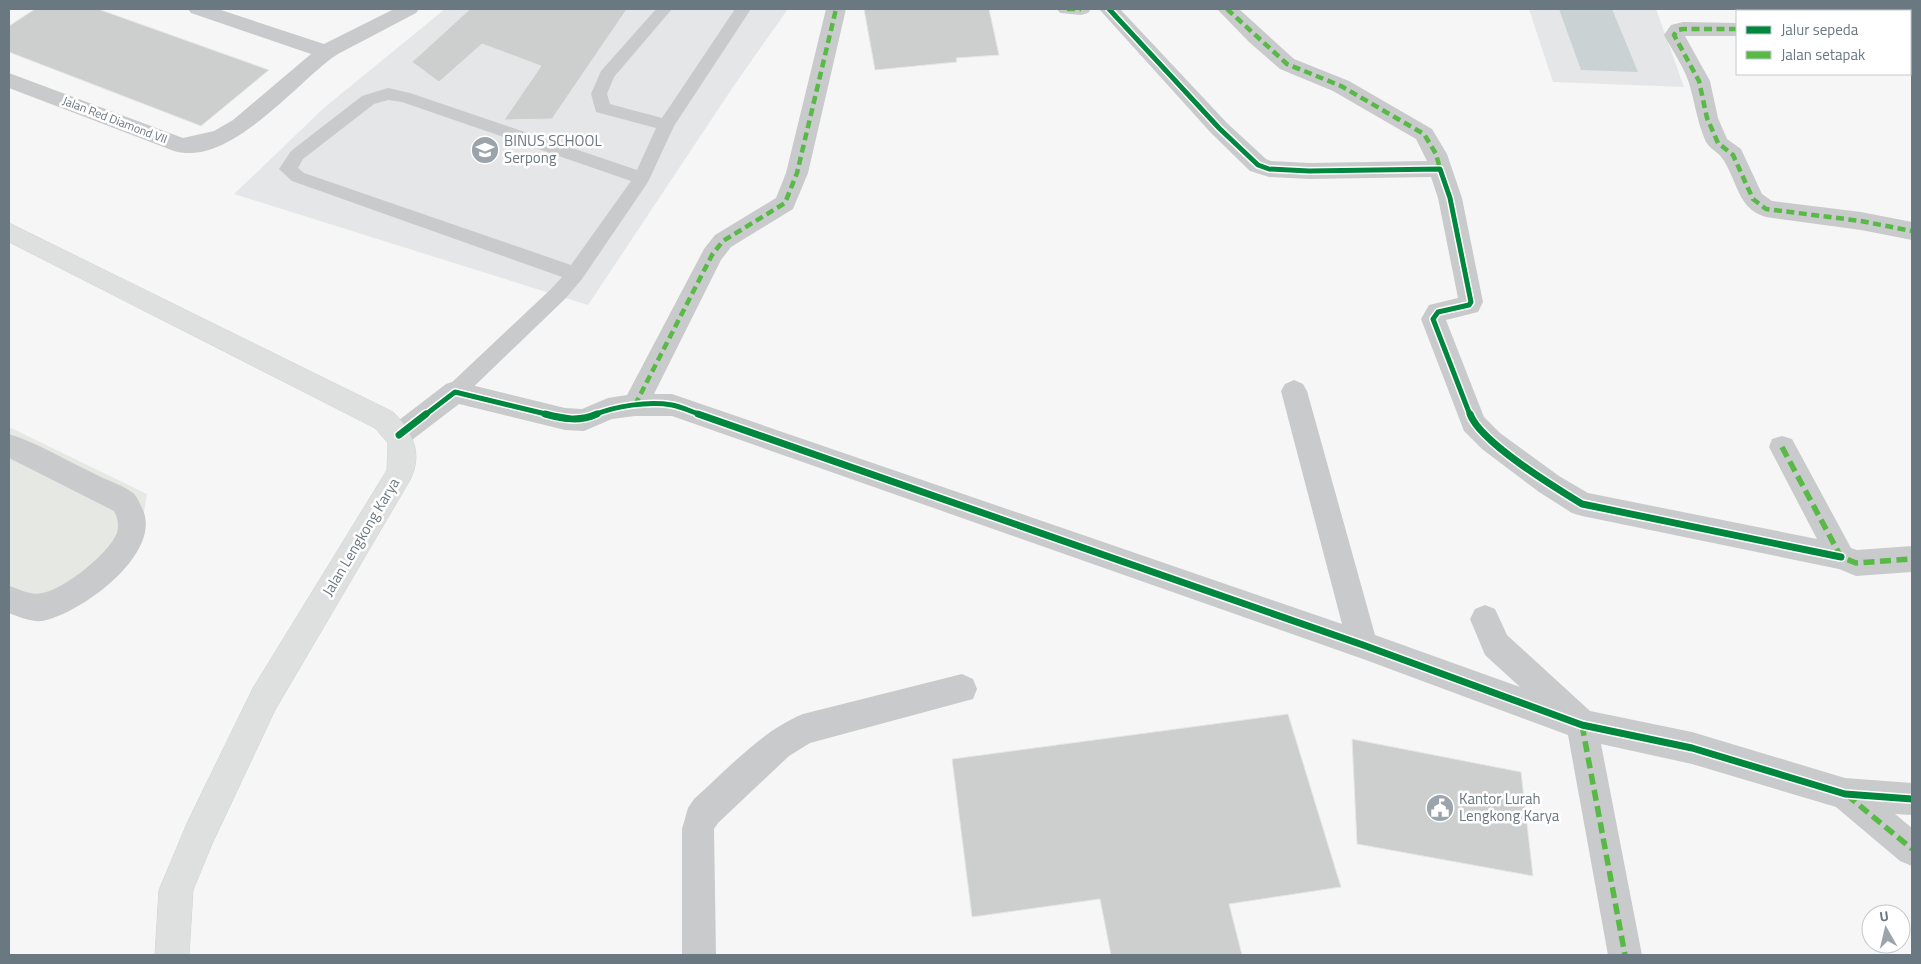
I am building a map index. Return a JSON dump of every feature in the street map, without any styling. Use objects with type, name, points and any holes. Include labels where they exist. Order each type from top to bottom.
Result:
[{"type":"street","points":[[198,9],[326,52]]},
{"type":"street","name":"Jalan Red Diamond VII","points":[[9,80],[182,146],[202,144],[222,136],[241,125],[326,52],[409,9]]},
{"type":"street","points":[[635,405],[712,255],[723,241],[785,203],[796,173],[836,9]]},
{"type":"street","points":[[1067,9],[1081,9]]},
{"type":"street","points":[[1108,9],[1219,128],[1258,165],[1270,169],[1309,172],[1440,169]]},
{"type":"street","points":[[1227,9],[1287,64],[1341,86],[1424,134],[1436,154],[1450,198],[1471,302],[1465,307],[1438,312],[1433,320],[1473,423],[1481,432],[1549,484],[1582,504],[1841,557],[1856,563],[1912,559]]},
{"type":"street","points":[[1736,29],[1683,29],[1678,30],[1674,35],[1699,81],[1707,118],[1718,144],[1733,155],[1757,204],[1766,209],[1861,221],[1912,231]]},
{"type":"street","points":[[1911,32],[1912,38]]},
{"type":"street","points":[[9,232],[384,420],[399,435],[464,384],[565,420],[584,420],[608,409],[635,405],[672,405],[1364,645],[1582,725],[1692,748],[1845,794],[1912,799]]},
{"type":"street","points":[[1294,391],[1364,645]]},
{"type":"street","name":"Jalan Lengkong Karya","points":[[172,955],[176,890],[200,833],[264,699],[400,472],[404,452],[399,435]]},
{"type":"street","points":[[9,445],[124,502],[130,507],[133,516],[133,530],[126,547],[114,560],[67,598],[43,607],[24,607],[9,599]]},
{"type":"street","points":[[1782,447],[1841,557]]},
{"type":"street","points":[[1485,619],[1496,645],[1582,725],[1610,886],[1625,955]]},
{"type":"street","points":[[699,955],[698,829],[700,820],[706,811],[778,745],[803,729],[962,689]]},
{"type":"street","points":[[1845,794],[1912,849]]},
{"type":"lane","points":[[664,9],[607,75],[599,94],[602,108],[666,125]]},
{"type":"lane","points":[[464,384],[547,304],[575,274],[642,178],[666,125],[743,9]]},
{"type":"lane","points":[[575,274],[298,177],[288,169],[297,155],[368,100],[388,94],[404,97],[642,178]]},
{"type":"shaded area","name":"BINUS SCHOOL Serpong","points":[[445,9],[788,9],[735,84],[588,305],[234,194],[325,107]]},
{"type":"shaded area","points":[[1529,9],[1656,9],[1684,87],[1553,82]]},
{"type":"shaded area","points":[[1559,9],[1612,9],[1638,72],[1581,70]]},
{"type":"shaded area","points":[[9,427],[147,494],[139,542],[44,614],[9,604]]},
{"type":"building","points":[[35,9],[98,9],[269,70],[201,126],[9,52],[9,26]]},
{"type":"building","points":[[470,9],[627,9],[552,119],[504,120],[541,66],[482,44],[439,82],[412,62]]},
{"type":"building","points":[[864,9],[989,9],[999,55],[956,58],[957,62],[875,70]]},
{"type":"building","points":[[1288,714],[1341,887],[1229,904],[1242,955],[1111,955],[1100,899],[972,917],[952,759]]},
{"type":"building","name":"Kantor Lurah Lengkong Karya","points":[[1352,739],[1521,772],[1533,876],[1357,844]]},
{"type":"marked path","points":[[635,405],[712,255],[723,241],[785,203],[797,173],[836,9]]},
{"type":"marked path","points":[[1067,9],[1081,9]]},
{"type":"marked path","points":[[1227,9],[1287,64],[1300,71],[1341,86],[1424,134],[1436,154],[1440,169]]},
{"type":"marked path","points":[[1736,29],[1683,29],[1678,30],[1674,35],[1699,81],[1707,118],[1718,143],[1733,155],[1753,199],[1766,209],[1861,221],[1912,231]]},
{"type":"marked path","points":[[1782,447],[1841,557],[1856,563],[1912,559]]},
{"type":"marked path","points":[[1582,725],[1625,955]]},
{"type":"marked path","points":[[1847,795],[1912,849]]},
{"type":"cycle path","points":[[1109,9],[1219,128],[1258,165],[1269,169],[1309,171],[1440,169],[1450,198],[1471,302],[1469,305],[1438,312],[1433,319],[1473,423],[1491,441],[1549,484],[1582,504],[1841,557]]},
{"type":"cycle path","points":[[399,435],[455,392],[565,419],[584,420],[608,409],[635,405],[672,405],[1363,645],[1582,725],[1692,748],[1845,794],[1912,799]]},
{"type":"place","name":"BINUS SCHOOL Serpong","points":[[485,150]]},
{"type":"place","name":"Kantor Lurah Lengkong Karya","points":[[1440,808]]}]
